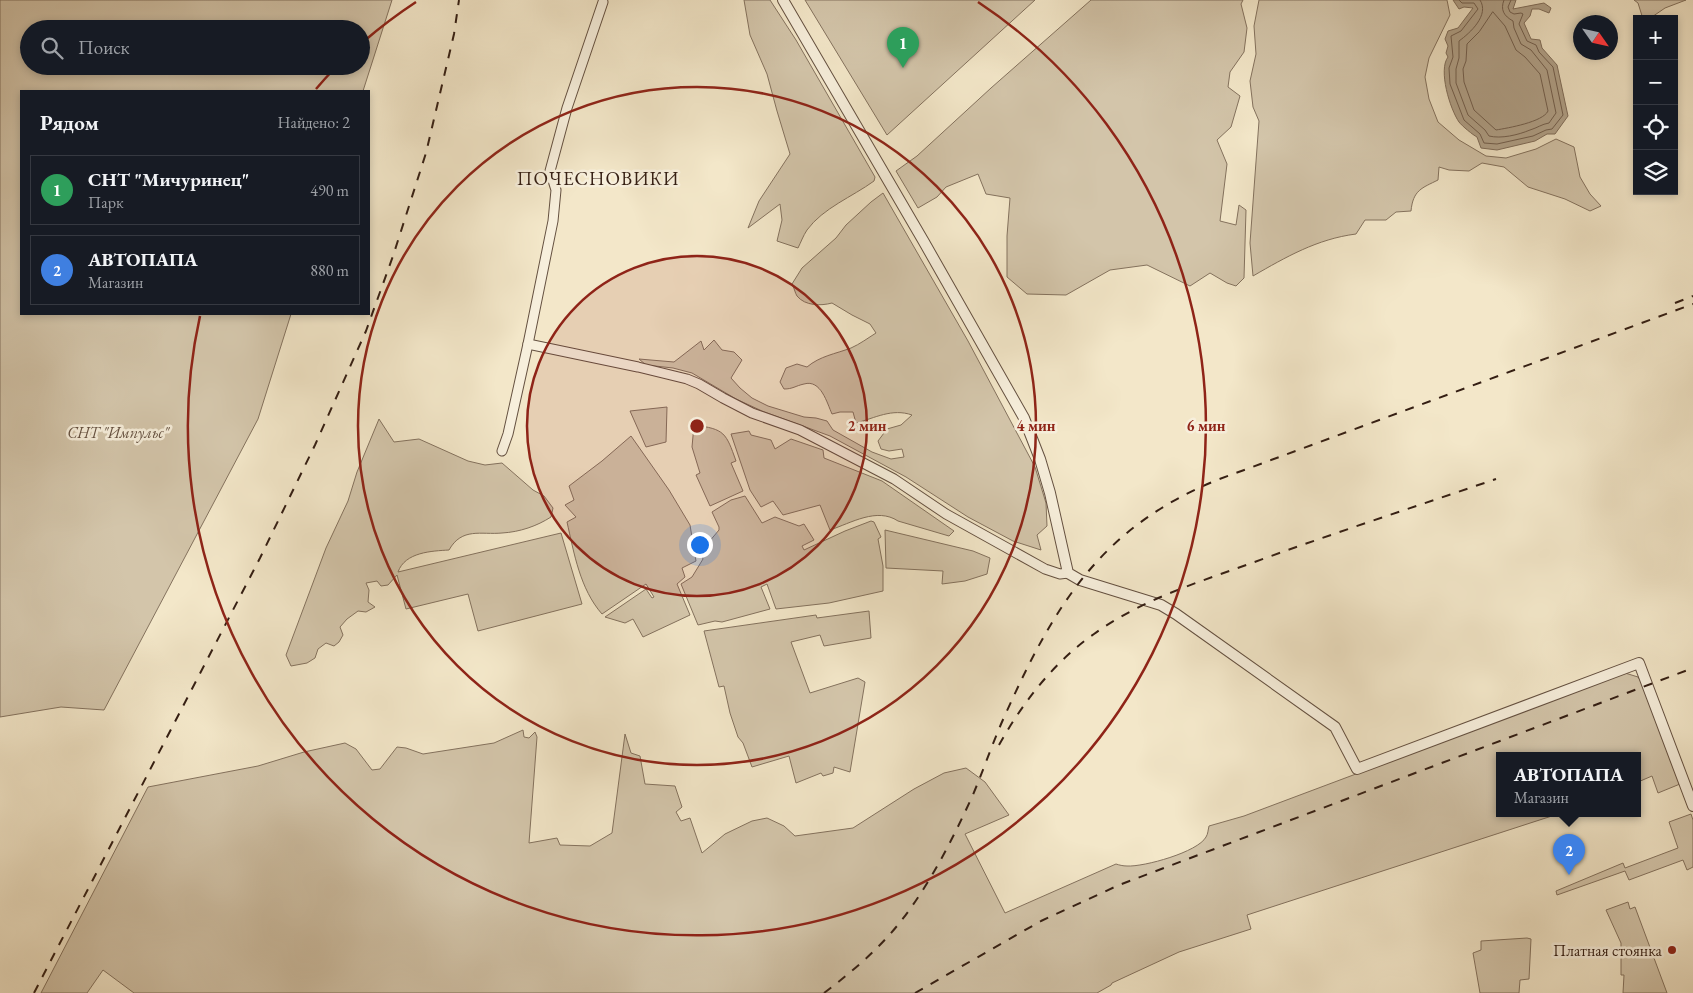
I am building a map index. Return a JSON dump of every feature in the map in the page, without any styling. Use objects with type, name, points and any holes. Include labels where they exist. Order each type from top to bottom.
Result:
[{"type":"street","points":[[782,0],[924,242],[1024,418],[1040,459],[1050,493],[1068,573]]},
{"type":"street","points":[[502,450],[508,434],[553,221],[556,190],[550,171],[567,108],[603,2]]},
{"type":"street","points":[[528,344],[687,379],[752,413],[800,430],[894,479],[946,514],[1045,569],[1060,574],[1068,573],[1080,580],[1161,606],[1176,614],[1335,727],[1357,769],[1639,663],[1693,806]]},
{"type":"green space","name":"СНТ \"Импульс\"","points":[[0,0],[392,0],[370,69],[370,20],[20,20],[20,75],[368,75],[363,90],[20,90],[20,315],[291,315],[258,419],[104,710],[61,707],[0,717]]},
{"type":"green space","points":[[744,0],[770,0],[796,40],[875,177],[874,181],[821,215],[806,232],[798,248],[777,241],[782,220],[780,204],[748,228],[759,201],[790,154],[767,74],[750,35]]},
{"type":"green space","points":[[805,0],[1035,0],[887,135]]},
{"type":"green space","points":[[1091,0],[1243,0],[1241,4],[1247,28],[1244,52],[1230,72],[1228,87],[1240,96],[1231,127],[1217,140],[1227,164],[1220,221],[1236,225],[1239,205],[1246,210],[1244,278],[1236,286],[1210,273],[1190,286],[1147,265],[1110,270],[1066,295],[1027,294],[1007,277],[1007,236],[1010,198],[986,194],[978,174],[946,187],[937,197],[918,208],[896,171],[917,156]]},
{"type":"green space","points":[[1259,0],[1447,0],[1450,15],[1429,58],[1425,77],[1429,99],[1438,122],[1459,140],[1486,156],[1506,158],[1536,149],[1556,139],[1574,147],[1580,177],[1590,194],[1601,206],[1590,211],[1565,199],[1528,187],[1504,167],[1482,163],[1469,171],[1449,170],[1439,167],[1438,180],[1416,194],[1411,211],[1396,212],[1386,220],[1365,220],[1356,234],[1315,244],[1253,276],[1250,243],[1259,121],[1253,107],[1250,81],[1256,54],[1254,26]]},
{"type":"green space","points":[[1634,0],[1686,0],[1665,8],[1655,15],[1642,15],[1638,3]]},
{"type":"green space","points":[[883,193],[968,341],[1035,467],[1046,503],[1047,526],[1037,535],[1041,550],[1013,541],[968,517],[906,477],[830,436],[762,411],[736,399],[692,373],[673,368],[646,365],[639,359],[674,362],[701,341],[704,350],[714,340],[722,350],[734,352],[742,360],[731,378],[752,398],[768,406],[804,417],[827,421],[833,430],[872,452],[891,459],[904,457],[902,449],[889,451],[881,449],[878,441],[887,429],[901,425],[912,415],[891,413],[856,423],[853,412],[832,414],[825,398],[815,385],[810,383],[784,389],[780,382],[786,368],[797,364],[807,367],[822,358],[851,348],[876,333],[870,324],[832,303],[818,305],[804,302],[797,296],[792,284],[802,268],[836,238],[846,225]]},
{"type":"green space","points":[[667,407],[666,442],[646,447],[630,411]]},
{"type":"green space","points":[[379,419],[394,442],[419,439],[468,461],[485,465],[502,463],[533,490],[544,496],[553,508],[551,517],[534,526],[509,532],[466,535],[454,543],[449,550],[427,552],[407,560],[398,572],[561,533],[582,604],[478,631],[468,594],[406,609],[397,575],[388,585],[381,586],[377,581],[366,583],[369,590],[368,602],[375,607],[366,612],[358,611],[347,619],[340,627],[343,635],[334,646],[326,643],[318,649],[315,658],[307,663],[291,666],[286,655],[326,548],[348,501],[357,472]]},
{"type":"green space","points":[[694,425],[712,428],[723,434],[726,438],[736,461],[731,463],[743,491],[710,506],[696,475],[700,473],[692,447]]},
{"type":"green space","points":[[749,431],[751,435],[771,440],[775,449],[791,439],[823,450],[824,458],[882,481],[954,531],[949,536],[890,517],[881,516],[855,520],[830,530],[820,505],[783,515],[773,501],[761,507],[750,490],[731,434]]},
{"type":"green space","points":[[631,436],[669,490],[690,525],[696,561],[682,568],[685,577],[677,584],[690,615],[643,637],[633,619],[625,623],[605,617],[646,589],[652,598],[654,597],[646,584],[602,614],[594,604],[583,582],[567,522],[576,517],[565,505],[574,500],[569,486]]},
{"type":"green space","points":[[745,496],[762,523],[775,517],[799,526],[804,524],[814,540],[802,546],[804,550],[845,531],[871,521],[874,522],[881,537],[878,539],[883,566],[883,591],[829,603],[776,609],[767,584],[761,587],[770,609],[722,622],[715,621],[698,625],[681,584],[692,577],[703,559],[699,545],[708,543],[719,530],[712,512],[731,500]]},
{"type":"green space","points":[[885,530],[973,551],[990,558],[987,574],[965,581],[942,584],[943,571],[886,568]]},
{"type":"green space","points":[[869,611],[871,638],[824,646],[820,635],[791,642],[810,693],[858,678],[865,682],[850,772],[834,767],[833,773],[823,776],[821,773],[796,783],[789,756],[752,767],[743,743],[738,737],[724,686],[719,687],[704,631],[816,615],[817,618]]},
{"type":"green space","points":[[1625,673],[1638,677],[1642,683],[1680,784],[1658,793],[1652,776],[1641,781],[1641,752],[1496,752],[1496,817],[1549,817],[1247,915],[1251,929],[1179,952],[1112,983],[1097,993],[134,993],[103,970],[87,993],[41,993],[148,787],[258,766],[304,752],[345,743],[356,749],[372,770],[380,769],[397,747],[423,754],[494,743],[523,730],[524,737],[529,738],[535,732],[537,737],[529,843],[557,838],[560,845],[590,846],[612,833],[625,734],[631,753],[640,756],[645,784],[675,786],[682,807],[676,812],[681,821],[690,818],[702,853],[725,834],[752,821],[767,818],[784,826],[795,836],[853,828],[914,789],[944,773],[966,768],[985,782],[1009,815],[965,834],[1005,913],[1116,864],[1135,866],[1170,858],[1201,843],[1207,836],[1209,826],[1244,816]]},
{"type":"green space","points":[[1691,814],[1693,820],[1693,867],[1687,870],[1683,860],[1629,880],[1625,871],[1557,895],[1556,891],[1623,863],[1625,868],[1678,848],[1669,822]]},
{"type":"green space","points":[[1628,902],[1630,909],[1635,907],[1667,993],[1623,993],[1624,975],[1621,975],[1621,943],[1606,910]]},
{"type":"green space","points":[[1531,939],[1529,979],[1520,980],[1519,993],[1480,993],[1473,953],[1481,950],[1481,941]]},
{"type":"water","points":[[1453,0],[1516,0],[1513,9],[1544,3],[1551,8],[1549,13],[1539,9],[1532,9],[1530,16],[1524,23],[1531,39],[1540,40],[1542,48],[1557,65],[1568,116],[1555,134],[1547,134],[1535,141],[1497,150],[1481,148],[1477,137],[1459,122],[1446,90],[1444,71],[1448,57],[1446,53],[1448,46],[1445,39],[1448,31],[1458,28],[1473,8],[1464,7],[1459,9]]},
{"type":"railway","points":[[34,993],[260,558],[315,445],[366,331],[393,256],[426,153],[454,34],[459,0]]},
{"type":"railway","points":[[1675,303],[1693,296]]},
{"type":"railway","points":[[824,993],[881,944],[919,896],[944,854],[965,812],[1006,713],[1043,637],[1087,573],[1113,546],[1142,521],[1177,499],[1217,480],[1693,304]]},
{"type":"railway","points":[[999,745],[1018,713],[1053,670],[1079,645],[1131,611],[1169,593],[1209,578],[1496,479]]},
{"type":"railway","points":[[915,993],[1041,921],[1119,885],[1693,668]]},
{"type":"place","name":"СНТ \"Мичуринец\"","points":[[903,68]]},
{"type":"place","name":"АВТОПАПА","points":[[1569,875]]},
{"type":"place","name":"Платная стоянка","points":[[1672,950]]},
{"type":"district","name":"ПОЧЕСНОВИКИ","points":[[598,178]]}]
